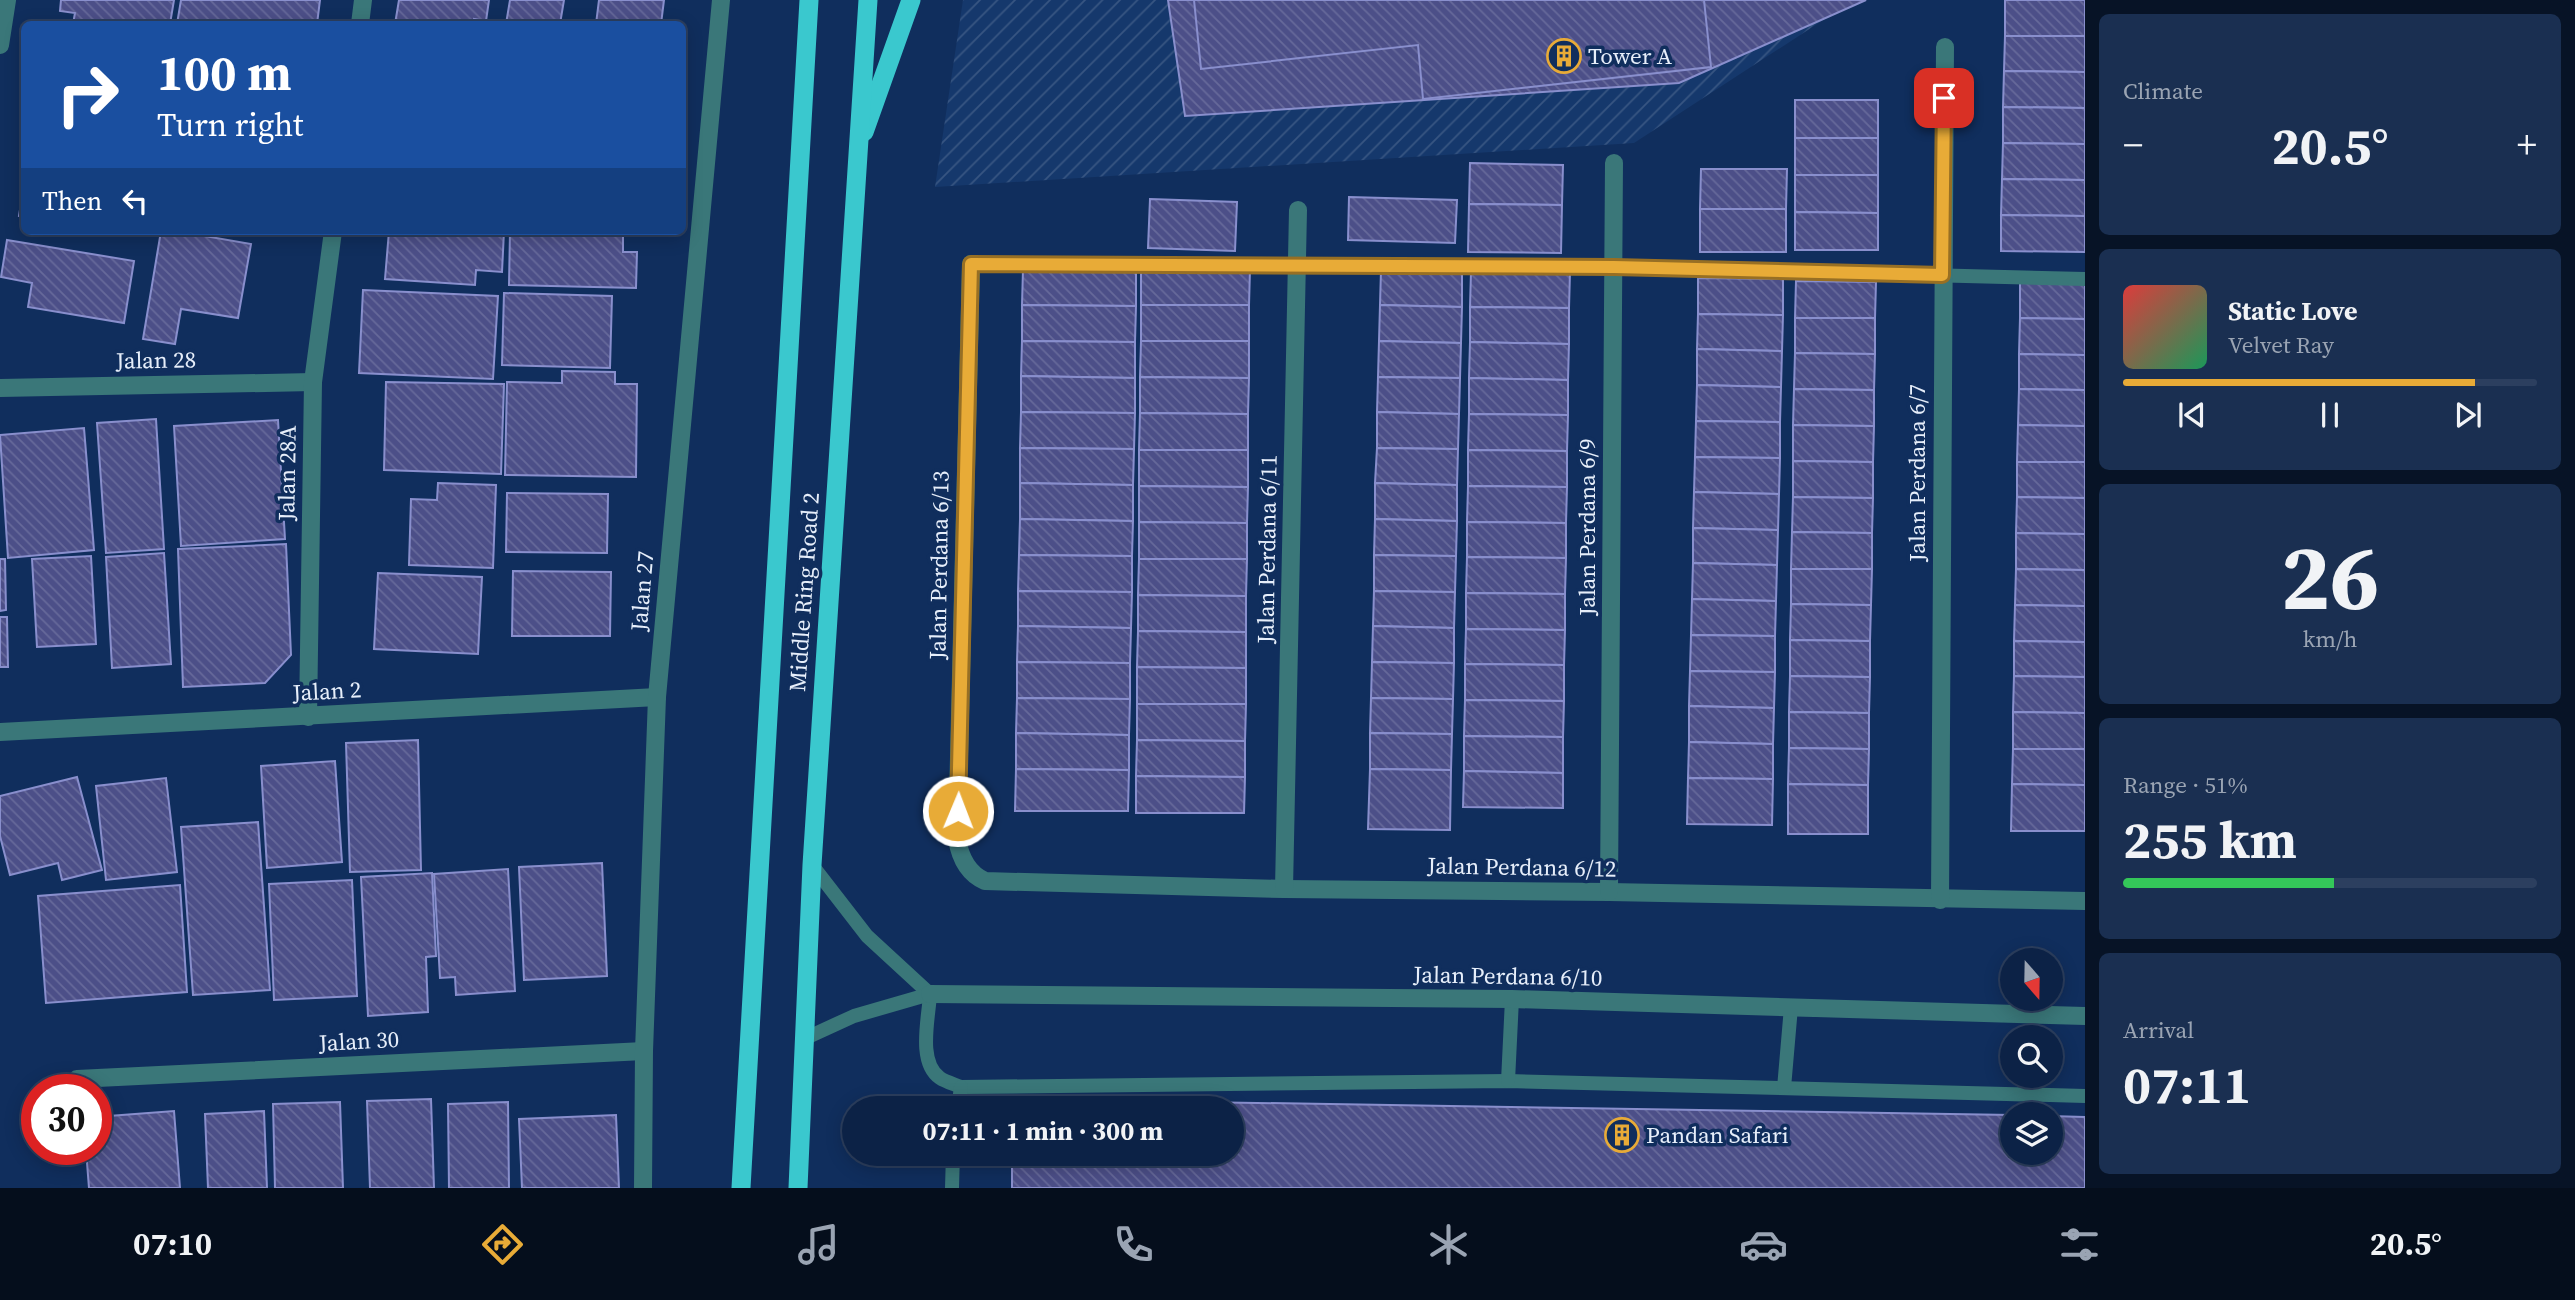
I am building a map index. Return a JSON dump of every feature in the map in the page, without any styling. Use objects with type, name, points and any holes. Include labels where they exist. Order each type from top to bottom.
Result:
[{"type":"highway","name":"Middle Ring Road 2","points":[[741,1188],[809,0]]},
{"type":"highway","name":"Middle Ring Road 2","points":[[798,1188],[812,865],[868,0]]},
{"type":"highway","points":[[856,156],[911,0]]},
{"type":"street","points":[[0,45],[7,0]]},
{"type":"street","points":[[360,21],[363,0]]},
{"type":"street","name":"Jalan 27","points":[[643,1188],[644,1051],[657,697],[721,0]]},
{"type":"street","name":"Jalan Perdana 6/7","points":[[1940,900],[1945,47]]},
{"type":"street","name":"Jalan Perdana 6/9","points":[[1609,892],[1614,163]]},
{"type":"street","name":"Jalan Perdana 6/11","points":[[1284,889],[1298,210]]},
{"type":"street","name":"Jalan 28A","points":[[308,717],[313,382],[332,235]]},
{"type":"street","name":"Jalan Perdana 6/13","points":[[966,865],[957,839],[971,264]]},
{"type":"street","name":"Jalan 28","points":[[0,388],[313,382]]},
{"type":"street","name":"Jalan 2","points":[[0,732],[657,697]]},
{"type":"street","name":"Jalan Perdana 6/12","points":[[966,865],[975,877],[985,881],[1284,889],[2085,901]]},
{"type":"street","name":"Jalan Perdana 6/10","points":[[930,994],[1512,999],[2085,1016]]},
{"type":"street","name":"Jalan 30","points":[[112,1077],[644,1051]]},
{"type":"lane","points":[[971,264],[1614,267],[2085,279]]},
{"type":"lane","points":[[812,865],[867,936],[930,994]]},
{"type":"lane","points":[[806,1038],[854,1016],[930,994]]},
{"type":"lane","points":[[930,994],[927,1054],[931,1067],[940,1078],[961,1087],[1508,1081],[2085,1096]]},
{"type":"lane","points":[[1508,1081],[1512,999]]},
{"type":"lane","points":[[1784,1088],[1791,1007]]},
{"type":"lane","points":[[960,1096],[961,1087]]},
{"type":"lane","points":[[952,1188],[953,1166]]},
{"type":"shaded area","points":[[963,0],[1854,0],[1634,143],[935,187]]},
{"type":"building","points":[[61,0],[174,0],[170,21],[74,21],[75,13],[60,11]]},
{"type":"building","points":[[181,0],[320,0],[317,21],[178,21]]},
{"type":"building","points":[[399,0],[489,0],[486,21],[396,21]]},
{"type":"building","points":[[510,0],[564,0],[560,21],[506,21]]},
{"type":"building","points":[[599,0],[664,0],[661,21],[596,21]]},
{"type":"building","name":"Tower A","points":[[1168,0],[1866,0],[1679,83],[1185,116]]},
{"type":"building","name":"Tower A","points":[[1194,0],[1704,0],[1711,67],[1423,99],[1418,45],[1201,69]]},
{"type":"building","points":[[2005,0],[2085,0],[2085,36],[2005,36]]},
{"type":"building","points":[[2005,36],[2085,36],[2085,72],[2004,71]]},
{"type":"building","points":[[2004,71],[2085,72],[2085,108],[2003,107]]},
{"type":"building","points":[[1795,100],[1878,100],[1878,138],[1795,138]]},
{"type":"building","points":[[2003,107],[2085,108],[2085,144],[2003,143]]},
{"type":"building","points":[[1795,138],[1878,138],[1878,175],[1795,175]]},
{"type":"building","points":[[2003,143],[2085,144],[2085,180],[2002,179]]},
{"type":"building","points":[[1470,163],[1563,165],[1562,205],[1469,204]]},
{"type":"building","points":[[1701,169],[1787,169],[1786,209],[1700,209]]},
{"type":"building","points":[[1795,175],[1878,175],[1878,213],[1795,212]]},
{"type":"building","points":[[2002,179],[2085,180],[2085,216],[2001,215]]},
{"type":"building","points":[[1349,197],[1457,200],[1455,243],[1348,240]]},
{"type":"building","points":[[1150,199],[1237,202],[1235,251],[1148,248]]},
{"type":"building","points":[[1469,204],[1562,205],[1561,253],[1468,252]]},
{"type":"building","points":[[1700,209],[1786,209],[1786,252],[1700,252]]},
{"type":"building","points":[[1795,212],[1878,213],[1878,250],[1795,250]]},
{"type":"building","points":[[2001,215],[2085,216],[2085,252],[2001,251]]},
{"type":"building","points":[[160,235],[199,235],[251,244],[238,318],[181,309],[175,344],[143,339]]},
{"type":"building","points":[[389,235],[504,235],[502,272],[476,270],[475,285],[385,279]]},
{"type":"building","points":[[510,235],[623,235],[623,252],[637,252],[636,288],[509,285]]},
{"type":"building","points":[[7,240],[134,261],[124,323],[28,307],[32,283],[1,277]]},
{"type":"building","points":[[1141,268],[1250,269],[1249,305],[1141,305]]},
{"type":"building","points":[[1023,269],[1136,270],[1136,306],[1022,305]]},
{"type":"building","points":[[1381,270],[1462,271],[1462,307],[1380,305]]},
{"type":"building","points":[[1471,271],[1570,272],[1569,308],[1470,307]]},
{"type":"building","points":[[1698,278],[1783,279],[1783,315],[1698,314]]},
{"type":"building","points":[[1796,281],[1876,282],[1875,318],[1795,318]]},
{"type":"building","points":[[2020,282],[2085,283],[2085,319],[2020,318]]},
{"type":"building","points":[[363,290],[498,296],[493,379],[359,373]]},
{"type":"building","points":[[504,293],[612,296],[610,368],[502,365]]},
{"type":"building","points":[[1022,305],[1136,306],[1135,342],[1022,341]]},
{"type":"building","points":[[1141,305],[1249,305],[1249,341],[1141,341]]},
{"type":"building","points":[[1380,305],[1462,307],[1461,343],[1379,341]]},
{"type":"building","points":[[1470,307],[1569,308],[1569,344],[1470,342]]},
{"type":"building","points":[[1698,314],[1783,315],[1782,351],[1697,349]]},
{"type":"building","points":[[1795,318],[1875,318],[1875,354],[1795,353]]},
{"type":"building","points":[[2020,318],[2085,319],[2085,355],[2019,354]]},
{"type":"building","points":[[1022,341],[1135,342],[1135,378],[1021,376]]},
{"type":"building","points":[[1141,341],[1249,341],[1249,378],[1140,377]]},
{"type":"building","points":[[1379,341],[1461,343],[1460,378],[1378,377]]},
{"type":"building","points":[[1470,342],[1569,344],[1568,380],[1469,378]]},
{"type":"building","points":[[1697,349],[1782,351],[1781,387],[1697,385]]},
{"type":"building","points":[[1795,353],[1875,354],[1874,390],[1794,389]]},
{"type":"building","points":[[2019,354],[2085,355],[2085,390],[2019,389]]},
{"type":"building","points":[[562,371],[615,372],[615,384],[637,384],[636,477],[505,475],[507,382],[562,383]]},
{"type":"building","points":[[1021,376],[1135,378],[1135,413],[1021,412]]},
{"type":"building","points":[[1140,377],[1249,378],[1248,414],[1140,413]]},
{"type":"building","points":[[1378,377],[1460,378],[1459,414],[1377,412]]},
{"type":"building","points":[[1469,378],[1568,380],[1568,415],[1469,414]]},
{"type":"building","points":[[386,382],[504,384],[501,474],[384,470]]},
{"type":"building","points":[[1697,385],[1781,387],[1780,422],[1696,421]]},
{"type":"building","points":[[1794,389],[1874,390],[1874,426],[1793,425]]},
{"type":"building","points":[[2019,389],[2085,390],[2085,426],[2018,425]]},
{"type":"building","points":[[1021,412],[1135,413],[1134,449],[1020,448]]},
{"type":"building","points":[[1377,412],[1459,414],[1458,449],[1377,448]]},
{"type":"building","points":[[1140,413],[1248,414],[1248,450],[1139,450]]},
{"type":"building","points":[[1469,414],[1568,415],[1567,451],[1468,450]]},
{"type":"building","points":[[156,419],[164,549],[106,553],[97,423]]},
{"type":"building","points":[[278,420],[285,539],[181,546],[174,426]]},
{"type":"building","points":[[1696,421],[1780,422],[1780,458],[1695,457]]},
{"type":"building","points":[[1793,425],[1874,426],[1873,462],[1793,461]]},
{"type":"building","points":[[2018,425],[2085,426],[2085,462],[2017,462]]},
{"type":"building","points":[[84,428],[94,550],[8,558],[0,435]]},
{"type":"building","points":[[1020,448],[1134,449],[1133,485],[1020,483]]},
{"type":"building","points":[[1377,448],[1458,449],[1457,485],[1375,483]]},
{"type":"building","points":[[1139,450],[1248,450],[1248,487],[1139,486]]},
{"type":"building","points":[[1468,450],[1567,451],[1567,487],[1468,486]]},
{"type":"building","points":[[1695,457],[1780,458],[1779,494],[1694,492]]},
{"type":"building","points":[[1793,461],[1873,462],[1873,498],[1793,497]]},
{"type":"building","points":[[2017,462],[2085,462],[2085,498],[2017,497]]},
{"type":"building","points":[[438,483],[496,485],[493,568],[409,565],[411,499],[437,500]]},
{"type":"building","points":[[1020,483],[1133,485],[1133,521],[1020,519]]},
{"type":"building","points":[[1375,483],[1457,485],[1457,521],[1375,519]]},
{"type":"building","points":[[1139,486],[1248,487],[1247,523],[1139,522]]},
{"type":"building","points":[[1468,486],[1567,487],[1566,523],[1467,522]]},
{"type":"building","points":[[1694,492],[1779,494],[1778,530],[1693,528]]},
{"type":"building","points":[[507,493],[608,494],[607,553],[506,552]]},
{"type":"building","points":[[1793,497],[1873,498],[1872,533],[1792,532]]},
{"type":"building","points":[[2017,497],[2085,498],[2085,534],[2016,533]]},
{"type":"building","points":[[1020,519],[1133,521],[1132,556],[1019,555]]},
{"type":"building","points":[[1375,519],[1457,521],[1456,556],[1374,555]]},
{"type":"building","points":[[1139,522],[1247,523],[1247,559],[1139,559]]},
{"type":"building","points":[[1467,522],[1566,523],[1566,558],[1467,557]]},
{"type":"building","points":[[1693,528],[1778,530],[1777,565],[1693,563]]},
{"type":"building","points":[[1792,532],[1872,533],[1872,569],[1791,569]]},
{"type":"building","points":[[2016,533],[2085,534],[2085,570],[2016,569]]},
{"type":"building","points":[[286,544],[291,655],[265,683],[183,687],[178,549]]},
{"type":"building","points":[[164,553],[171,664],[112,668],[106,557]]},
{"type":"building","points":[[1019,555],[1132,556],[1132,592],[1018,591]]},
{"type":"building","points":[[1374,555],[1456,556],[1455,592],[1374,591]]},
{"type":"building","points":[[91,556],[96,644],[37,647],[32,559]]},
{"type":"building","points":[[1467,557],[1566,558],[1565,594],[1466,593]]},
{"type":"building","points":[[0,559],[5,559],[6,610],[0,611]]},
{"type":"building","points":[[1139,559],[1247,559],[1246,596],[1138,595]]},
{"type":"building","points":[[1693,563],[1777,565],[1776,601],[1692,599]]},
{"type":"building","points":[[1791,569],[1872,569],[1871,605],[1791,604]]},
{"type":"building","points":[[2016,569],[2085,570],[2085,606],[2015,605]]},
{"type":"building","points":[[513,571],[611,572],[610,636],[512,636]]},
{"type":"building","points":[[378,573],[482,577],[478,654],[374,649]]},
{"type":"building","points":[[1018,591],[1132,592],[1131,628],[1018,626]]},
{"type":"building","points":[[1374,591],[1455,592],[1454,628],[1373,626]]},
{"type":"building","points":[[1466,593],[1565,594],[1565,630],[1466,629]]},
{"type":"building","points":[[1138,595],[1246,596],[1246,632],[1138,631]]},
{"type":"building","points":[[1692,599],[1776,601],[1775,636],[1691,635]]},
{"type":"building","points":[[1791,604],[1871,605],[1870,641],[1790,640]]},
{"type":"building","points":[[2015,605],[2085,606],[2085,642],[2014,641]]},
{"type":"building","points":[[0,617],[7,617],[8,667],[0,667]]},
{"type":"building","points":[[1018,626],[1131,628],[1130,663],[1017,662]]},
{"type":"building","points":[[1373,626],[1454,628],[1454,663],[1372,662]]},
{"type":"building","points":[[1466,629],[1565,630],[1564,665],[1465,664]]},
{"type":"building","points":[[1138,631],[1246,632],[1246,668],[1137,667]]},
{"type":"building","points":[[1691,635],[1775,636],[1775,672],[1690,671]]},
{"type":"building","points":[[1790,640],[1870,641],[1870,677],[1790,676]]},
{"type":"building","points":[[2014,641],[2085,642],[2085,677],[2014,676]]},
{"type":"building","points":[[1017,662],[1130,663],[1130,699],[1017,698]]},
{"type":"building","points":[[1372,662],[1454,663],[1453,699],[1371,698]]},
{"type":"building","points":[[1465,664],[1564,665],[1564,701],[1465,700]]},
{"type":"building","points":[[1137,667],[1246,668],[1246,704],[1137,704]]},
{"type":"building","points":[[1690,671],[1775,672],[1774,708],[1689,706]]},
{"type":"building","points":[[1790,676],[1870,677],[1869,713],[1789,712]]},
{"type":"building","points":[[2014,676],[2085,677],[2085,713],[2013,712]]},
{"type":"building","points":[[1017,698],[1130,699],[1129,735],[1016,733]]},
{"type":"building","points":[[1371,698],[1453,699],[1452,734],[1370,733]]},
{"type":"building","points":[[1465,700],[1564,701],[1563,737],[1464,736]]},
{"type":"building","points":[[1137,704],[1246,704],[1245,741],[1137,740]]},
{"type":"building","points":[[1689,706],[1774,708],[1773,744],[1689,742]]},
{"type":"building","points":[[1789,712],[1869,713],[1869,749],[1789,748]]},
{"type":"building","points":[[2013,712],[2085,713],[2085,749],[2013,749]]},
{"type":"building","points":[[1016,733],[1129,735],[1129,770],[1016,769]]},
{"type":"building","points":[[1370,733],[1452,734],[1451,770],[1370,769]]},
{"type":"building","points":[[1464,736],[1563,737],[1563,773],[1464,771]]},
{"type":"building","points":[[418,740],[421,870],[350,872],[346,743]]},
{"type":"building","points":[[1137,740],[1245,741],[1245,777],[1136,776]]},
{"type":"building","points":[[1689,742],[1773,744],[1773,779],[1688,778]]},
{"type":"building","points":[[1789,748],[1869,749],[1868,785],[1788,784]]},
{"type":"building","points":[[2013,749],[2085,749],[2085,785],[2012,784]]},
{"type":"building","points":[[335,761],[342,862],[267,868],[261,766]]},
{"type":"building","points":[[1016,769],[1129,770],[1128,811],[1015,811]]},
{"type":"building","points":[[1370,769],[1451,770],[1450,830],[1368,829]]},
{"type":"building","points":[[1464,771],[1563,773],[1563,808],[1463,807]]},
{"type":"building","points":[[1136,776],[1245,777],[1244,813],[1136,813]]},
{"type":"building","points":[[77,777],[102,870],[62,880],[58,863],[10,875],[0,836],[0,796]]},
{"type":"building","points":[[166,778],[177,872],[106,880],[96,786]]},
{"type":"building","points":[[1688,778],[1773,779],[1772,825],[1687,824]]},
{"type":"building","points":[[1788,784],[1868,785],[1868,834],[1788,834]]},
{"type":"building","points":[[2012,784],[2085,785],[2085,831],[2011,831]]},
{"type":"building","points":[[258,822],[270,990],[193,995],[181,827]]},
{"type":"building","points":[[602,863],[607,976],[524,980],[519,867]]},
{"type":"building","points":[[508,869],[515,991],[456,995],[455,977],[440,978],[434,874]]},
{"type":"building","points":[[432,873],[436,956],[426,957],[428,1012],[368,1016],[361,877]]},
{"type":"building","points":[[352,880],[357,996],[274,1000],[269,884]]},
{"type":"building","points":[[180,885],[187,992],[46,1003],[38,896]]},
{"type":"building","points":[[431,1099],[434,1188],[370,1188],[367,1101]]},
{"type":"building","points":[[340,1102],[343,1188],[275,1188],[273,1104]]},
{"type":"building","points":[[508,1102],[509,1188],[449,1188],[448,1104]]},
{"type":"building","name":"Pandan Safari","points":[[1244,1103],[2000,1115],[2000,1165],[2063,1165],[2063,1116],[2085,1117],[2085,1188],[1012,1188],[1012,1166],[1244,1166]]},
{"type":"building","points":[[174,1111],[180,1188],[89,1188],[87,1165],[112,1165],[112,1116]]},
{"type":"building","points":[[264,1111],[267,1188],[208,1188],[205,1114]]},
{"type":"building","points":[[616,1115],[619,1188],[522,1188],[519,1119]]},
{"type":"place","name":"Tower A","points":[[1564,56]]},
{"type":"place","name":"Pandan Safari","points":[[1622,1135]]},
{"type":"route","points":[[958,811],[971,264],[1614,267],[1942,275],[1944,98]]}]
